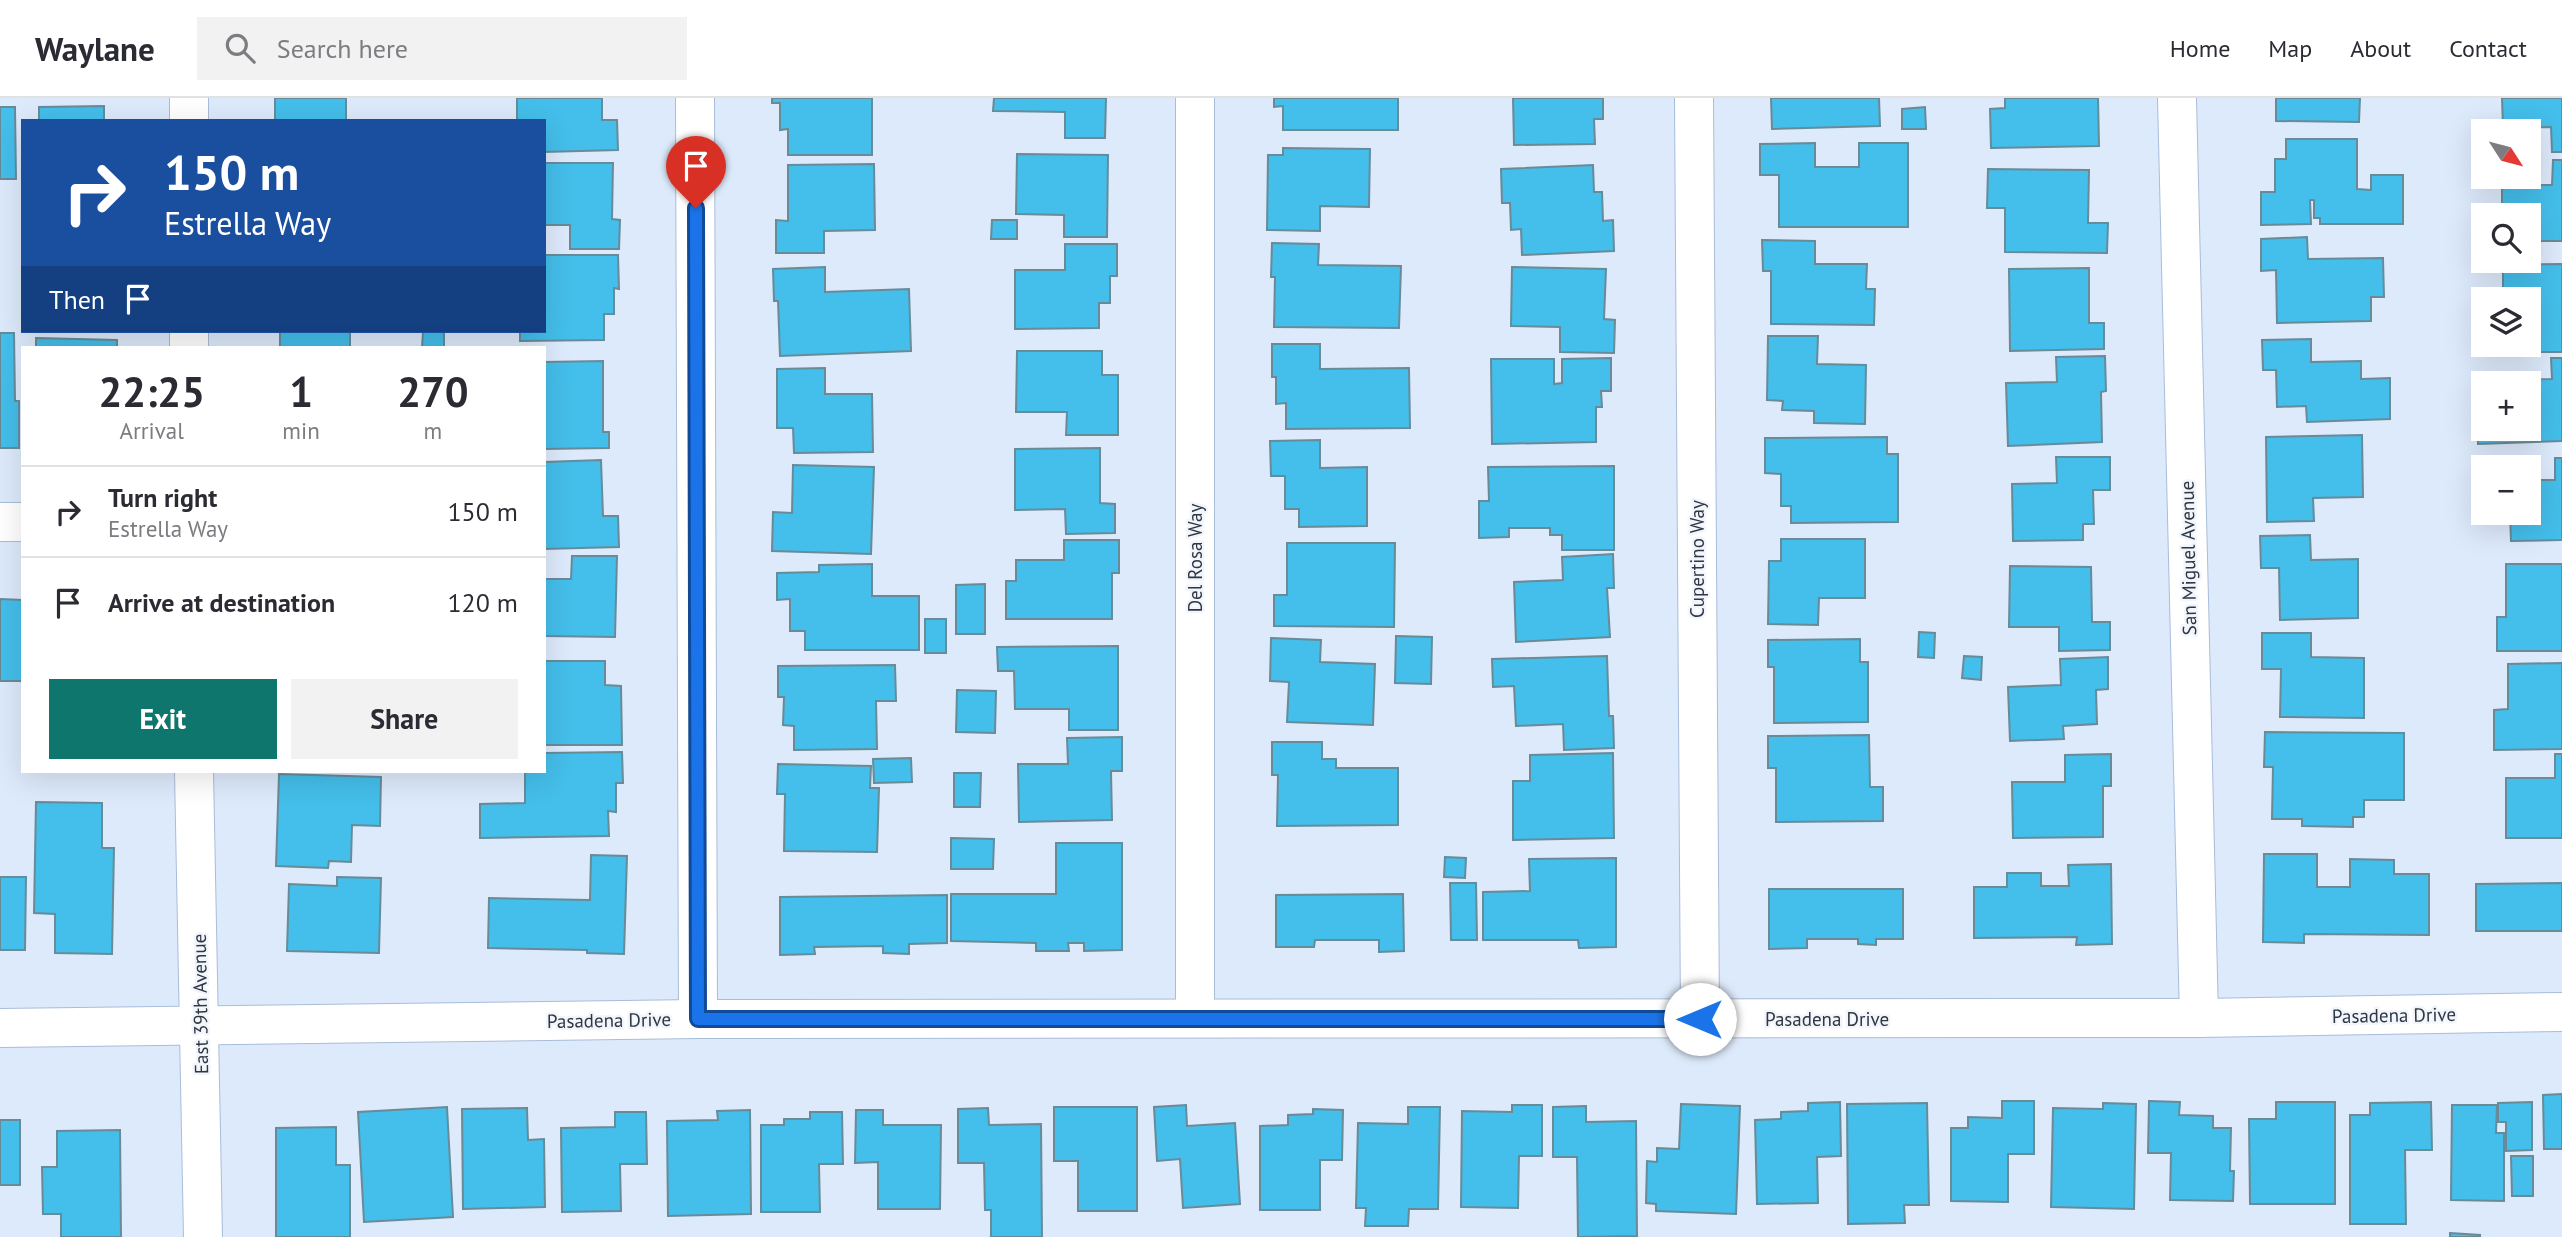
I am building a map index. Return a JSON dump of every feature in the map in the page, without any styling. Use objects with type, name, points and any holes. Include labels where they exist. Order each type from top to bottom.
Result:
[{"type":"street","points":[[189,98],[189,119]]},
{"type":"street","points":[[695,98],[698,1019]]},
{"type":"street","name":"Del Rosa Way","points":[[1195,98],[1195,1018]]},
{"type":"street","name":"Cupertino Way","points":[[1693,98],[1700,1019]]},
{"type":"street","name":"San Miguel Avenue","points":[[2177,98],[2199,1018]]},
{"type":"street","points":[[0,522],[21,522]]},
{"type":"street","name":"East 39th Avenue","points":[[194,773],[203,1237]]},
{"type":"street","name":"Pasadena Drive","points":[[0,1028],[698,1019],[2199,1018],[2562,1012]]},
{"type":"building","points":[[275,98],[346,98],[346,119],[275,119]]},
{"type":"building","points":[[517,98],[602,98],[602,120],[617,120],[618,150],[546,152],[546,119],[517,119]]},
{"type":"building","points":[[772,98],[872,98],[872,155],[788,155],[788,129],[780,130],[780,103],[772,103]]},
{"type":"building","points":[[994,98],[1106,98],[1105,138],[1065,138],[1065,112],[993,111]]},
{"type":"building","points":[[1274,98],[1398,98],[1398,130],[1283,130],[1283,106],[1274,107]]},
{"type":"building","points":[[1513,98],[1603,98],[1603,119],[1594,119],[1595,144],[1514,145]]},
{"type":"building","points":[[1771,98],[1879,98],[1880,126],[1772,129]]},
{"type":"building","points":[[2005,98],[2098,98],[2099,146],[1991,148],[1990,109],[2005,108]]},
{"type":"building","points":[[2276,98],[2360,98],[2359,122],[2276,121]]},
{"type":"building","points":[[2502,98],[2562,98],[2562,152],[2552,152],[2551,127],[2541,127],[2541,119],[2503,119]]},
{"type":"building","points":[[104,106],[104,119],[39,119],[39,107]]},
{"type":"building","points":[[0,107],[15,107],[16,179],[0,179]]},
{"type":"building","points":[[1925,107],[1926,129],[1902,129],[1902,109]]},
{"type":"building","points":[[2286,139],[2357,139],[2357,189],[2371,190],[2371,175],[2403,175],[2403,224],[2320,224],[2320,218],[2314,218],[2314,200],[2310,200],[2311,224],[2261,225],[2261,192],[2275,192],[2275,159],[2286,159]]},
{"type":"building","points":[[1815,143],[1815,167],[1859,167],[1859,143],[1908,143],[1908,227],[1779,227],[1779,175],[1760,175],[1760,144]]},
{"type":"building","points":[[1283,148],[1370,149],[1369,207],[1320,206],[1320,231],[1267,230],[1268,155],[1283,155]]},
{"type":"building","points":[[1017,154],[1108,155],[1107,237],[1064,237],[1064,215],[1016,214]]},
{"type":"building","points":[[2553,160],[2562,160],[2562,241],[2541,241],[2541,203],[2502,203],[2502,189],[2541,189],[2541,185],[2552,185]]},
{"type":"building","points":[[546,163],[613,163],[612,219],[620,220],[619,249],[570,249],[570,225],[546,225]]},
{"type":"building","points":[[874,164],[875,230],[824,231],[824,253],[776,253],[776,220],[788,221],[788,165]]},
{"type":"building","points":[[1593,165],[1594,192],[1602,192],[1603,221],[1613,220],[1614,251],[1522,255],[1521,229],[1511,230],[1510,203],[1502,203],[1501,169]]},
{"type":"building","points":[[1988,169],[2089,170],[2088,223],[2108,223],[2107,253],[2005,252],[2005,208],[1987,208]]},
{"type":"building","points":[[992,220],[1017,220],[1017,239],[991,239]]},
{"type":"building","points":[[2307,237],[2308,259],[2383,258],[2384,297],[2371,297],[2371,321],[2277,323],[2276,270],[2261,271],[2261,239]]},
{"type":"building","points":[[1762,240],[1815,241],[1815,264],[1867,264],[1866,289],[1875,289],[1874,325],[1771,324],[1771,271],[1763,271]]},
{"type":"building","points":[[1272,243],[1319,244],[1318,265],[1401,266],[1399,328],[1274,327],[1275,277],[1271,277]]},
{"type":"building","points":[[1065,244],[1117,244],[1117,276],[1110,276],[1110,303],[1099,303],[1099,328],[1015,329],[1015,270],[1065,270]]},
{"type":"building","points":[[546,255],[618,255],[619,289],[614,288],[614,314],[604,314],[604,340],[520,341],[520,333],[546,333]]},
{"type":"building","points":[[2541,264],[2562,264],[2562,352],[2541,352],[2541,287],[2503,287],[2503,273],[2541,273]]},
{"type":"building","points":[[825,267],[825,292],[909,289],[911,351],[780,356],[778,301],[774,301],[773,269]]},
{"type":"building","points":[[1512,267],[1606,269],[1604,319],[1615,320],[1614,353],[1560,352],[1560,327],[1511,326]]},
{"type":"building","points":[[2089,268],[2089,323],[2104,323],[2104,349],[2010,351],[2009,269]]},
{"type":"building","points":[[0,333],[14,333],[19,448],[0,448]]},
{"type":"building","points":[[280,333],[350,333],[350,346],[280,346]]},
{"type":"building","points":[[423,333],[444,333],[444,346],[422,346]]},
{"type":"building","points":[[1768,336],[1818,336],[1817,364],[1866,365],[1865,424],[1814,423],[1814,411],[1782,410],[1783,401],[1767,400]]},
{"type":"building","points":[[36,338],[117,340],[117,346],[36,346]]},
{"type":"building","points":[[2311,339],[2311,362],[2361,361],[2361,379],[2390,378],[2390,419],[2307,422],[2306,406],[2277,407],[2276,370],[2263,370],[2262,340]]},
{"type":"building","points":[[1272,344],[1320,344],[1320,369],[1409,368],[1410,428],[1286,429],[1286,403],[1276,404],[1276,377],[1272,377]]},
{"type":"building","points":[[1017,351],[1102,351],[1102,375],[1118,375],[1118,435],[1066,435],[1067,412],[1016,412]]},
{"type":"building","points":[[2105,356],[2106,391],[2101,392],[2102,442],[2008,446],[2006,383],[2057,382],[2056,357]]},
{"type":"building","points":[[1611,358],[1611,391],[1601,391],[1602,407],[1596,407],[1596,442],[1492,444],[1491,359],[1554,359],[1554,384],[1562,383],[1562,359]]},
{"type":"building","points":[[2551,358],[2562,358],[2562,441],[2478,444],[2478,441],[2541,441],[2541,379],[2552,379]]},
{"type":"building","points":[[603,361],[603,432],[609,432],[609,448],[546,449],[546,362]]},
{"type":"building","points":[[825,368],[825,394],[872,394],[873,452],[794,453],[793,428],[777,428],[777,369]]},
{"type":"building","points":[[2362,435],[2363,497],[2313,498],[2314,521],[2267,522],[2266,437]]},
{"type":"building","points":[[1887,437],[1887,454],[1898,454],[1898,522],[1791,523],[1791,506],[1781,506],[1781,474],[1765,473],[1765,438]]},
{"type":"building","points":[[1320,440],[1320,468],[1367,467],[1367,526],[1299,527],[1299,509],[1285,509],[1285,476],[1271,476],[1270,441]]},
{"type":"building","points":[[1100,448],[1100,503],[1115,504],[1115,533],[1066,534],[1065,509],[1015,510],[1015,449]]},
{"type":"building","points":[[2056,457],[2110,457],[2110,490],[2093,490],[2094,524],[2083,524],[2083,540],[2013,541],[2012,484],[2057,483]]},
{"type":"building","points":[[2555,458],[2562,458],[2562,540],[2511,541],[2510,525],[2541,525],[2541,480],[2555,480]]},
{"type":"building","points":[[601,460],[603,516],[618,516],[619,547],[546,549],[546,462]]},
{"type":"building","points":[[793,465],[874,467],[871,554],[772,551],[773,512],[792,513]]},
{"type":"building","points":[[1614,466],[1614,550],[1562,550],[1562,535],[1550,535],[1550,528],[1509,528],[1509,537],[1479,538],[1479,501],[1489,501],[1488,467]]},
{"type":"building","points":[[2310,535],[2311,560],[2358,559],[2358,618],[2280,620],[2279,568],[2261,568],[2260,536]]},
{"type":"building","points":[[1781,539],[1865,539],[1865,598],[1819,598],[1818,625],[1768,624],[1769,561],[1781,561]]},
{"type":"building","points":[[1064,540],[1119,540],[1119,573],[1112,573],[1112,619],[1006,619],[1006,581],[1016,581],[1016,560],[1064,560]]},
{"type":"building","points":[[1287,543],[1395,543],[1394,627],[1274,626],[1274,595],[1287,595]]},
{"type":"building","points":[[1613,554],[1614,588],[1607,588],[1610,637],[1516,642],[1514,582],[1563,580],[1562,557]]},
{"type":"building","points":[[572,556],[617,556],[615,637],[546,636],[546,579],[571,579]]},
{"type":"building","points":[[872,564],[872,596],[919,596],[919,650],[805,650],[805,631],[790,631],[790,599],[777,600],[777,573],[819,572],[819,565]]},
{"type":"building","points":[[2506,564],[2562,564],[2562,651],[2497,651],[2497,617],[2506,617]]},
{"type":"building","points":[[2010,566],[2091,567],[2092,622],[2110,622],[2110,650],[2059,651],[2059,627],[2009,627]]},
{"type":"building","points":[[985,584],[985,634],[956,634],[956,585]]},
{"type":"building","points":[[0,599],[21,600],[21,681],[0,681]]},
{"type":"building","points":[[925,619],[946,619],[946,653],[925,653]]},
{"type":"building","points":[[1919,632],[1935,633],[1934,658],[1918,657]]},
{"type":"building","points":[[2262,633],[2311,633],[2311,657],[2364,658],[2364,718],[2280,717],[2281,669],[2262,669]]},
{"type":"building","points":[[1396,636],[1432,637],[1431,684],[1395,683]]},
{"type":"building","points":[[1271,638],[1321,640],[1320,662],[1375,664],[1373,725],[1287,722],[1289,682],[1270,681]]},
{"type":"building","points":[[1860,639],[1860,662],[1868,662],[1868,722],[1774,723],[1774,667],[1768,667],[1768,640]]},
{"type":"building","points":[[1118,646],[1118,730],[1069,730],[1069,709],[1015,709],[1014,671],[998,671],[997,647]]},
{"type":"building","points":[[1607,656],[1609,716],[1613,716],[1614,748],[1564,750],[1563,724],[1516,726],[1514,686],[1493,687],[1492,659]]},
{"type":"building","points":[[1964,656],[1982,657],[1981,680],[1962,678]]},
{"type":"building","points":[[2108,657],[2108,689],[2096,690],[2097,724],[2063,726],[2064,739],[2010,741],[2008,687],[2061,685],[2060,659]]},
{"type":"building","points":[[546,661],[605,661],[605,685],[621,686],[622,745],[546,745]]},
{"type":"building","points":[[2562,663],[2562,749],[2494,750],[2494,710],[2508,709],[2508,664]]},
{"type":"building","points":[[895,665],[896,701],[876,701],[877,749],[794,750],[794,726],[783,725],[784,697],[778,697],[778,666]]},
{"type":"building","points":[[957,690],[996,691],[995,733],[956,732]]},
{"type":"building","points":[[2265,732],[2404,733],[2404,800],[2364,800],[2364,817],[2353,817],[2353,827],[2302,826],[2302,819],[2272,819],[2273,767],[2264,767]]},
{"type":"building","points":[[1869,735],[1870,787],[1883,787],[1883,821],[1776,822],[1776,768],[1768,768],[1768,736]]},
{"type":"building","points":[[1122,737],[1122,771],[1111,771],[1112,820],[1019,822],[1018,764],[1068,764],[1067,738]]},
{"type":"building","points":[[1272,742],[1322,742],[1322,759],[1336,759],[1336,768],[1398,768],[1398,825],[1277,826],[1278,775],[1272,775]]},
{"type":"building","points":[[622,752],[623,783],[616,783],[616,812],[608,811],[609,836],[480,838],[480,804],[525,803],[525,773],[546,773],[546,753]]},
{"type":"building","points":[[1613,753],[1614,838],[1513,840],[1513,781],[1530,781],[1530,755]]},
{"type":"building","points":[[2111,754],[2111,786],[2103,786],[2103,837],[2013,838],[2012,782],[2065,782],[2065,755]]},
{"type":"building","points":[[2555,754],[2562,754],[2562,838],[2506,838],[2506,778],[2555,778]]},
{"type":"building","points":[[911,758],[912,782],[874,783],[873,759]]},
{"type":"building","points":[[778,764],[871,766],[870,788],[879,788],[877,852],[784,851],[785,794],[777,794]]},
{"type":"building","points":[[954,773],[981,773],[980,807],[954,807]]},
{"type":"building","points":[[279,774],[381,777],[380,826],[352,825],[351,862],[329,861],[328,868],[276,866]]},
{"type":"building","points":[[36,802],[102,803],[102,848],[114,848],[112,954],[55,953],[55,914],[34,913]]},
{"type":"building","points":[[951,838],[994,839],[993,869],[951,869]]},
{"type":"building","points":[[1056,843],[1122,843],[1122,950],[1084,951],[1084,943],[1068,943],[1069,951],[1036,951],[1036,943],[951,941],[951,894],[1056,894]]},
{"type":"building","points":[[2264,854],[2317,854],[2317,887],[2350,887],[2350,859],[2394,860],[2394,874],[2429,874],[2429,935],[2304,934],[2304,943],[2263,942]]},
{"type":"building","points":[[591,855],[627,856],[624,954],[587,953],[587,950],[488,948],[489,898],[590,900]]},
{"type":"building","points":[[1445,857],[1466,858],[1465,878],[1444,877]]},
{"type":"building","points":[[1616,858],[1616,947],[1579,948],[1578,940],[1483,940],[1483,892],[1530,891],[1529,859]]},
{"type":"building","points":[[2111,864],[2112,944],[2076,945],[2077,937],[1974,938],[1974,887],[2007,887],[2007,873],[2041,873],[2041,886],[2069,886],[2068,865]]},
{"type":"building","points":[[0,877],[26,877],[25,950],[0,950]]},
{"type":"building","points":[[337,877],[381,878],[379,953],[287,951],[289,884],[337,886]]},
{"type":"building","points":[[1450,883],[1476,883],[1477,940],[1451,940]]},
{"type":"building","points":[[2562,883],[2562,931],[2476,931],[2476,884]]},
{"type":"building","points":[[1769,889],[1903,889],[1903,939],[1876,939],[1876,945],[1858,944],[1858,939],[1807,939],[1807,948],[1769,949]]},
{"type":"building","points":[[1403,894],[1404,951],[1379,952],[1379,940],[1315,940],[1314,947],[1276,947],[1276,895]]},
{"type":"building","points":[[947,895],[947,943],[909,944],[909,954],[883,953],[883,946],[814,947],[815,954],[780,955],[780,897]]},
{"type":"building","points":[[2562,1094],[2562,1149],[2544,1149],[2543,1095]]},
{"type":"building","points":[[2002,1101],[2034,1101],[2034,1154],[2008,1154],[2008,1202],[1951,1201],[1951,1128],[1968,1128],[1968,1117],[2002,1118]]},
{"type":"building","points":[[2149,1101],[2180,1102],[2179,1115],[2213,1116],[2213,1128],[2231,1128],[2230,1171],[2234,1171],[2233,1201],[2170,1200],[2171,1153],[2148,1153]]},
{"type":"building","points":[[1840,1102],[1841,1156],[1817,1157],[1818,1203],[1757,1204],[1755,1120],[1781,1119],[1781,1112],[1808,1111],[1808,1103]]},
{"type":"building","points":[[2276,1102],[2335,1102],[2335,1204],[2250,1204],[2249,1119],[2276,1119]]},
{"type":"building","points":[[2431,1102],[2432,1150],[2405,1150],[2406,1224],[2350,1224],[2350,1115],[2370,1115],[2370,1103]]},
{"type":"building","points":[[2532,1102],[2532,1150],[2506,1151],[2506,1122],[2498,1122],[2498,1103]]},
{"type":"building","points":[[1927,1103],[1929,1205],[1904,1205],[1905,1223],[1848,1224],[1847,1104]]},
{"type":"building","points":[[2103,1103],[2136,1104],[2134,1209],[2051,1207],[2053,1108],[2103,1109]]},
{"type":"building","points":[[1681,1104],[1740,1106],[1736,1214],[1656,1211],[1656,1204],[1646,1203],[1647,1161],[1657,1162],[1657,1148],[1679,1149]]},
{"type":"building","points":[[1186,1105],[1187,1126],[1235,1123],[1240,1204],[1183,1208],[1180,1159],[1157,1161],[1154,1107]]},
{"type":"building","points":[[1512,1105],[1542,1105],[1542,1156],[1519,1156],[1518,1208],[1461,1207],[1462,1111],[1512,1112]]},
{"type":"building","points":[[2452,1105],[2497,1105],[2496,1133],[2504,1133],[2504,1201],[2451,1200]]},
{"type":"building","points":[[1586,1106],[1586,1122],[1636,1121],[1637,1236],[1578,1237],[1577,1157],[1553,1157],[1553,1107]]},
{"type":"building","points":[[447,1107],[453,1217],[364,1222],[358,1112]]},
{"type":"building","points":[[1054,1107],[1137,1107],[1137,1211],[1078,1211],[1078,1161],[1054,1161]]},
{"type":"building","points":[[1408,1107],[1440,1107],[1438,1209],[1409,1209],[1408,1226],[1365,1226],[1366,1208],[1356,1208],[1358,1123],[1408,1124]]},
{"type":"building","points":[[527,1108],[528,1140],[544,1139],[545,1207],[463,1209],[462,1109]]},
{"type":"building","points":[[988,1108],[989,1125],[1041,1124],[1042,1237],[991,1237],[991,1210],[985,1210],[984,1163],[958,1163],[958,1109]]},
{"type":"building","points":[[1313,1109],[1343,1110],[1342,1160],[1320,1160],[1320,1210],[1260,1210],[1260,1126],[1288,1125],[1288,1115],[1313,1114]]},
{"type":"building","points":[[750,1110],[751,1214],[668,1216],[667,1121],[718,1120],[717,1111]]},
{"type":"building","points":[[856,1110],[883,1110],[883,1125],[941,1125],[940,1209],[878,1209],[878,1162],[855,1163]]},
{"type":"building","points":[[615,1112],[646,1112],[647,1164],[620,1164],[621,1211],[562,1212],[561,1128],[615,1127]]},
{"type":"building","points":[[810,1112],[842,1112],[843,1164],[819,1164],[820,1212],[761,1212],[761,1125],[784,1125],[784,1119],[810,1119]]},
{"type":"building","points":[[0,1120],[20,1120],[20,1185],[0,1185]]},
{"type":"building","points":[[336,1127],[336,1165],[350,1165],[350,1237],[276,1237],[276,1128]]},
{"type":"building","points":[[120,1130],[121,1237],[61,1237],[61,1214],[43,1214],[42,1167],[57,1167],[57,1131]]},
{"type":"building","points":[[2511,1156],[2533,1156],[2533,1196],[2512,1196]]},
{"type":"building","points":[[2450,1233],[2480,1235],[2480,1237],[2450,1237]]},
{"type":"route","points":[[696,208],[698,1019],[1700,1019]]}]
